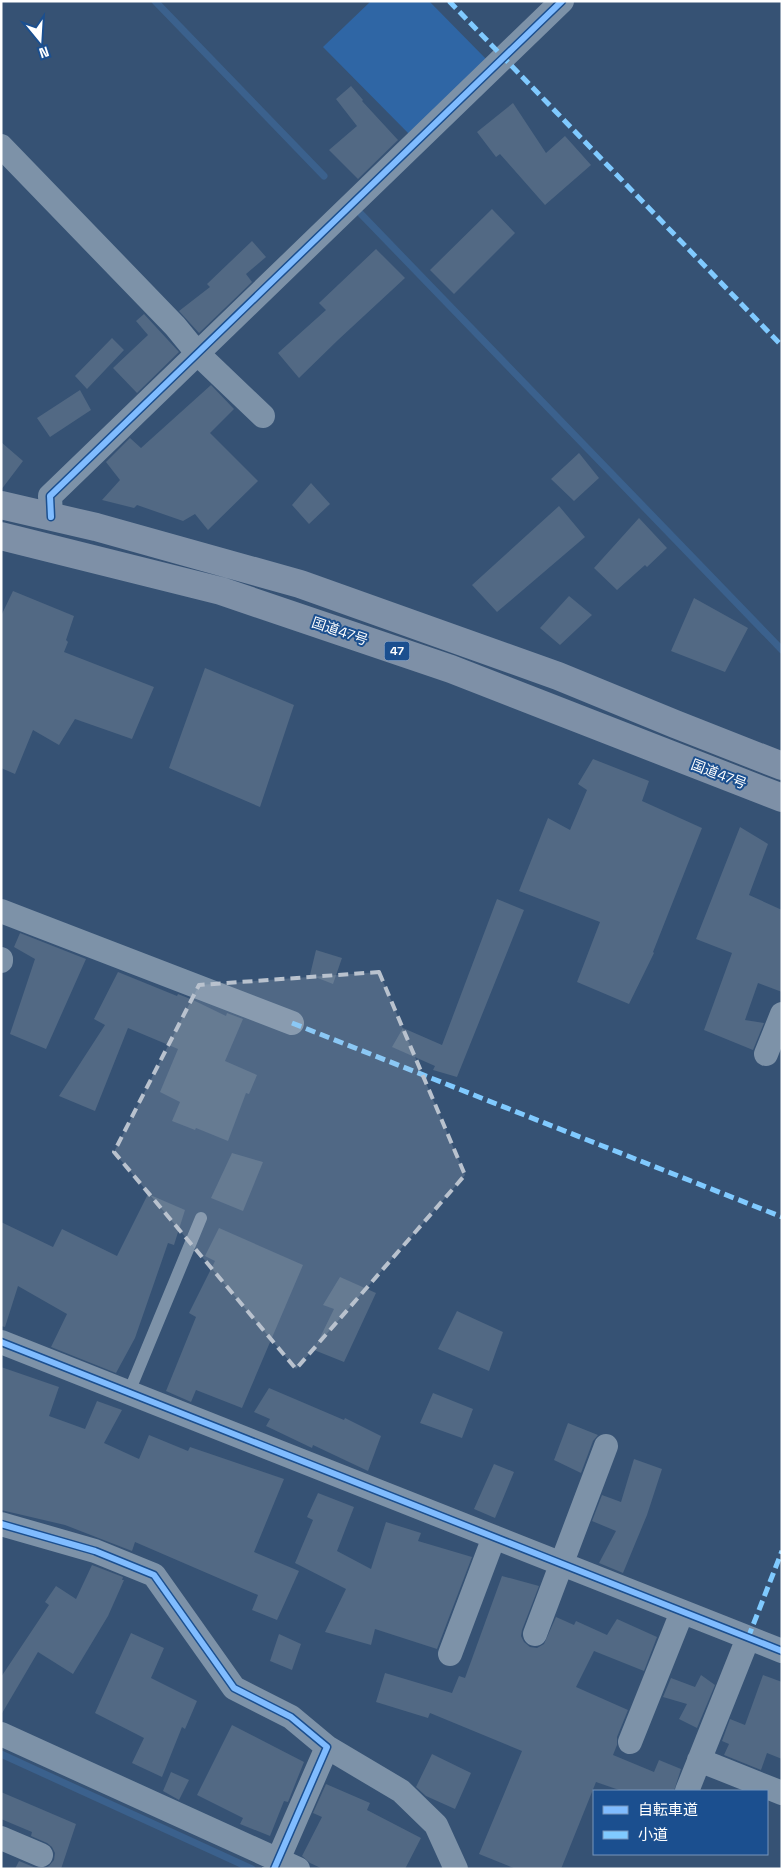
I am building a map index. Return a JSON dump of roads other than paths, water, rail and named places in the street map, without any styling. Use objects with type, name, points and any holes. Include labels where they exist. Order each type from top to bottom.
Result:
[{"type":"highway","name":"47","points":[[1,505],[96,527],[300,584],[558,676],[782,766]]},
{"type":"highway","name":"国道47号","points":[[1,536],[221,591],[451,669],[782,798]]},
{"type":"street","points":[[51,517],[50,496],[562,1]]},
{"type":"street","points":[[1,146],[176,326],[198,354],[263,416]]},
{"type":"street","points":[[1,911],[292,1023]]},
{"type":"street","points":[[766,1054],[782,1014]]},
{"type":"street","points":[[1,1342],[782,1651]]},
{"type":"street","points":[[535,1634],[606,1446]]},
{"type":"street","points":[[1,1524],[95,1551],[154,1576],[234,1688],[291,1717],[328,1747],[401,1792],[436,1825],[456,1869]]},
{"type":"street","points":[[450,1654],[494,1537]]},
{"type":"street","points":[[630,1742],[682,1612]]},
{"type":"street","points":[[687,1790],[748,1638]]},
{"type":"street","points":[[1,1734],[284,1866],[328,1747]]},
{"type":"street","points":[[699,1760],[782,1793]]},
{"type":"street","points":[[1,1838],[40,1855]]},
{"type":"lane","points":[[129,1392],[201,1218]]},
{"type":"waterway","points":[[155,1],[324,176]]},
{"type":"waterway","points":[[361,214],[782,650]]},
{"type":"waterway","points":[[1,1754],[252,1869]]}]
